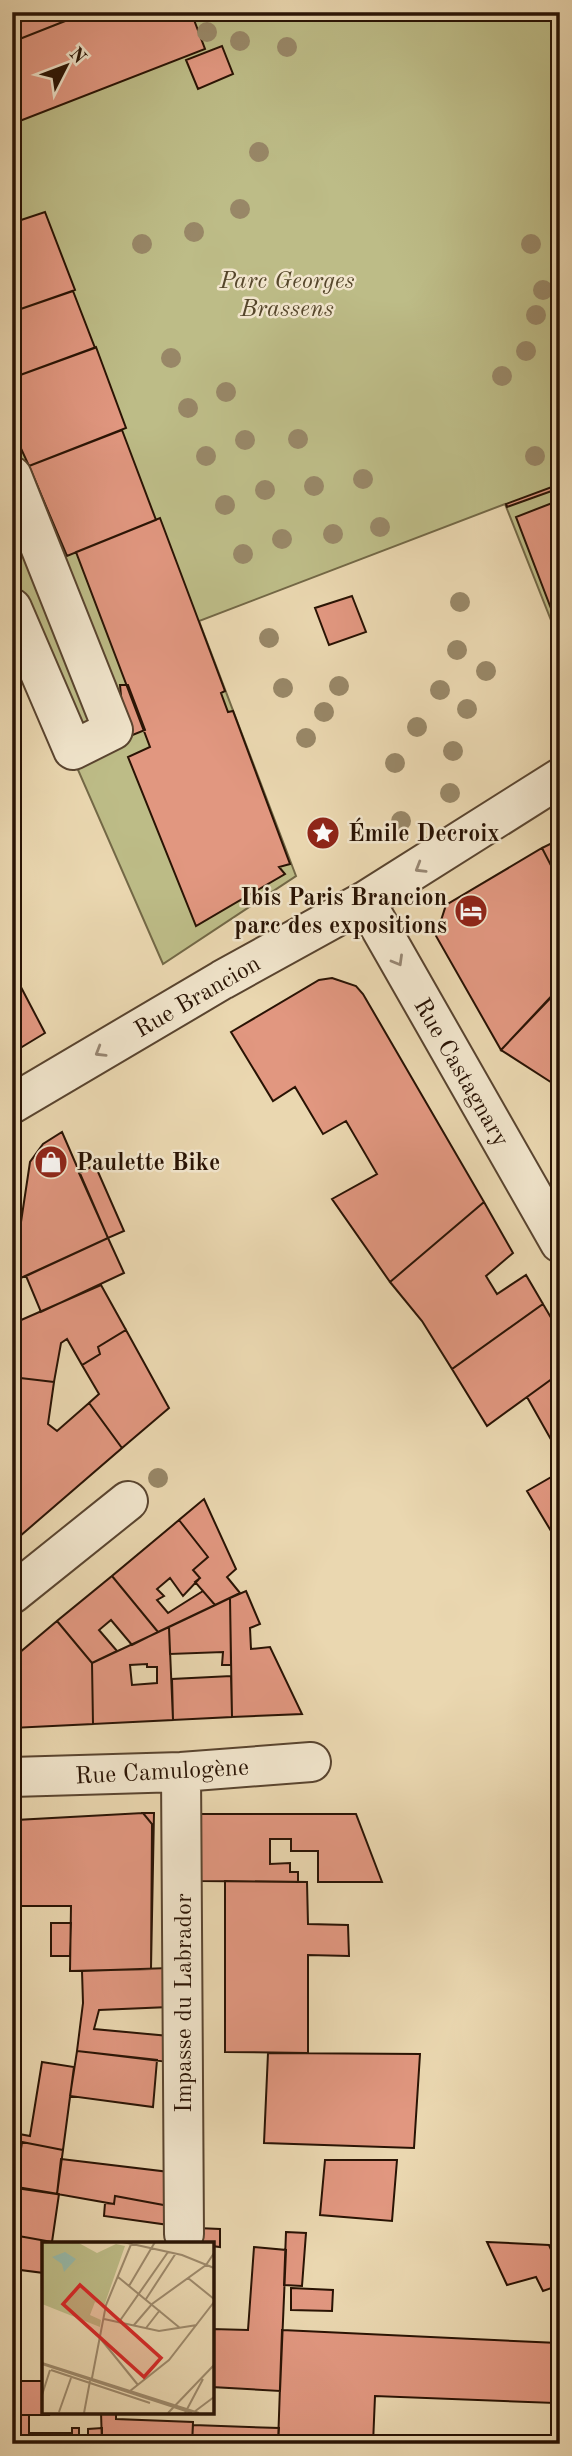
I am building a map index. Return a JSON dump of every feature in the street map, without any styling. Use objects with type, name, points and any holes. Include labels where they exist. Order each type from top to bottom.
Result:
[{"type":"street","points":[[12,476],[113,730],[73,750],[12,608]]},
{"type":"street","name":"Rue Brancion","points":[[12,1104],[222,980],[365,901],[560,778]]},
{"type":"street","name":"Rue Castagnary","points":[[365,901],[549,1199],[560,1243]]},
{"type":"street","points":[[12,1594],[128,1501]]},
{"type":"street","name":"Rue Camulogène","points":[[12,1777],[181,1772],[311,1762]]},
{"type":"street","name":"Impasse du Labrador","points":[[181,1772],[184,2234]]},
{"type":"green space","name":"Parc Georges Brassens","points":[[12,12],[560,12],[560,643],[505,504],[199,621],[296,876],[163,964],[12,619]]},
{"type":"building","points":[[18,12],[88,12],[12,42],[12,26],[21,22]]},
{"type":"building","points":[[88,12],[191,12],[205,49],[12,124],[12,42]]},
{"type":"building","points":[[222,46],[233,74],[198,89],[186,60]]},
{"type":"building","points":[[45,212],[75,290],[12,312],[12,223]]},
{"type":"building","points":[[73,291],[95,348],[12,378],[12,312]]},
{"type":"building","points":[[96,347],[126,428],[29,466],[12,429],[12,378]]},
{"type":"building","points":[[122,430],[156,520],[67,556],[29,466]]},
{"type":"building","points":[[560,484],[560,488],[507,507],[506,504]]},
{"type":"building","points":[[560,500],[560,632],[516,517]]},
{"type":"building","points":[[160,518],[225,691],[221,693],[228,712],[233,711],[290,864],[279,867],[285,874],[196,926],[128,757],[150,747],[76,552]]},
{"type":"building","points":[[352,596],[366,632],[329,645],[315,608]]},
{"type":"building","points":[[120,685],[128,685],[145,730],[125,738]]},
{"type":"building","points":[[560,839],[560,883],[542,848]]},
{"type":"building","points":[[542,848],[560,883],[560,988],[501,1050],[436,936],[446,905]]},
{"type":"building","points":[[12,970],[45,1033],[12,1053]]},
{"type":"building","points":[[332,978],[356,986],[363,994],[484,1202],[390,1282],[332,1199],[377,1174],[346,1121],[323,1134],[295,1087],[273,1101],[231,1032],[319,980]]},
{"type":"building","points":[[560,989],[560,1088],[501,1050]]},
{"type":"building","points":[[62,1132],[108,1238],[12,1282],[30,1162],[43,1144]]},
{"type":"building","points":[[95,1165],[124,1231],[108,1238],[79,1173]]},
{"type":"building","points":[[484,1202],[513,1253],[486,1276],[497,1294],[526,1275],[543,1304],[452,1369],[422,1321],[390,1282]]},
{"type":"building","points":[[108,1238],[124,1273],[41,1312],[26,1276]]},
{"type":"building","points":[[101,1285],[126,1330],[98,1347],[100,1354],[82,1365],[67,1339],[61,1343],[54,1382],[12,1377],[12,1324]]},
{"type":"building","points":[[543,1304],[560,1333],[560,1373],[487,1426],[452,1369]]},
{"type":"building","points":[[126,1330],[169,1408],[122,1448],[89,1403],[99,1394],[82,1365],[100,1354],[98,1347]]},
{"type":"building","points":[[560,1373],[560,1451],[558,1452],[527,1397]]},
{"type":"building","points":[[12,1377],[54,1382],[48,1424],[57,1431],[89,1403],[122,1448],[12,1543]]},
{"type":"building","points":[[560,1472],[560,1539],[557,1541],[527,1491]]},
{"type":"building","points":[[204,1499],[236,1569],[227,1577],[240,1593],[215,1605],[195,1582],[200,1578],[193,1570],[208,1557],[179,1520]]},
{"type":"building","points":[[179,1520],[208,1557],[193,1570],[200,1578],[183,1596],[170,1578],[157,1589],[164,1596],[157,1600],[168,1613],[203,1591],[215,1605],[158,1632],[112,1576]]},
{"type":"building","points":[[112,1576],[158,1632],[132,1645],[111,1620],[99,1630],[117,1651],[92,1663],[57,1621]]},
{"type":"building","points":[[246,1591],[260,1624],[250,1628],[251,1649],[270,1647],[302,1714],[232,1717],[230,1598]]},
{"type":"building","points":[[230,1598],[231,1665],[222,1665],[223,1652],[170,1654],[169,1627]]},
{"type":"building","points":[[57,1621],[92,1663],[93,1724],[12,1728],[12,1659]]},
{"type":"building","points":[[169,1627],[173,1720],[93,1724],[92,1663]],"holes":[[[147,1664],[147,1667],[157,1667],[157,1683],[132,1685],[130,1665]]]},
{"type":"building","points":[[231,1676],[232,1717],[173,1720],[172,1679]]},
{"type":"building","points":[[143,1813],[152,1824],[151,1969],[70,1971],[71,1906],[14,1906],[16,1820]]},
{"type":"building","points":[[143,1813],[154,1813],[151,1969],[152,1824]]},
{"type":"building","points":[[200,1814],[356,1814],[382,1882],[318,1882],[318,1851],[291,1851],[291,1839],[270,1839],[270,1864],[290,1863],[290,1872],[298,1872],[298,1882],[200,1881]]},
{"type":"building","points":[[12,1820],[16,1820],[15,1859],[12,1860]]},
{"type":"building","points":[[225,1881],[307,1882],[308,1924],[348,1925],[349,1956],[308,1955],[308,2053],[225,2052]]},
{"type":"building","points":[[51,1923],[71,1923],[70,1956],[51,1956]]},
{"type":"building","points":[[169,1968],[169,2007],[99,2010],[94,2029],[169,2036],[168,2062],[77,2051],[83,2003],[82,1971]]},
{"type":"building","points":[[77,2051],[157,2060],[153,2107],[70,2096]]},
{"type":"building","points":[[268,2053],[420,2054],[414,2148],[264,2143]]},
{"type":"building","points":[[42,2062],[74,2067],[63,2150],[17,2141],[19,2134],[30,2136]]},
{"type":"building","points":[[22,2142],[63,2150],[57,2194],[15,2188]]},
{"type":"building","points":[[61,2159],[169,2172],[169,2206],[115,2196],[114,2204],[57,2194]]},
{"type":"building","points":[[325,2160],[397,2160],[392,2221],[320,2215]]},
{"type":"building","points":[[12,2187],[17,2187],[13,2235],[12,2235]]},
{"type":"building","points":[[17,2187],[59,2194],[52,2242],[13,2235]]},
{"type":"building","points":[[115,2196],[169,2206],[169,2225],[104,2216],[105,2203],[114,2204]]},
{"type":"building","points":[[197,2228],[220,2229],[220,2247],[214,2246],[214,2242],[197,2242]]},
{"type":"building","points":[[286,2232],[306,2233],[302,2286],[284,2285]]},
{"type":"building","points":[[12,2235],[13,2269],[14,2444],[12,2444]]},
{"type":"building","points":[[13,2235],[54,2242],[42,2242],[42,2273],[13,2269]]},
{"type":"building","points":[[487,2242],[549,2245],[560,2270],[560,2285],[543,2291],[536,2277],[507,2285]]},
{"type":"building","points":[[254,2247],[286,2250],[280,2391],[214,2387],[214,2329],[248,2330]]},
{"type":"building","points":[[291,2288],[333,2290],[332,2311],[291,2310]]},
{"type":"building","points":[[282,2330],[558,2343],[555,2403],[375,2396],[373,2444],[278,2444]]},
{"type":"building","points":[[14,2381],[42,2381],[42,2414],[50,2415],[14,2415]]},
{"type":"building","points":[[101,2414],[116,2414],[116,2419],[193,2422],[192,2444],[102,2444]]},
{"type":"building","points":[[14,2415],[29,2415],[29,2433],[72,2433],[72,2428],[79,2428],[79,2442],[14,2444]]},
{"type":"building","points":[[193,2425],[279,2428],[278,2444],[192,2444]]},
{"type":"building","points":[[102,2428],[102,2444],[88,2444],[88,2429]]},
{"type":"place","name":"Émile Decroix","points":[[323,833]]},
{"type":"place","name":"Ibis Paris Brancion parc des expositions","points":[[471,911]]},
{"type":"place","name":"Paulette Bike","points":[[51,1162]]}]
